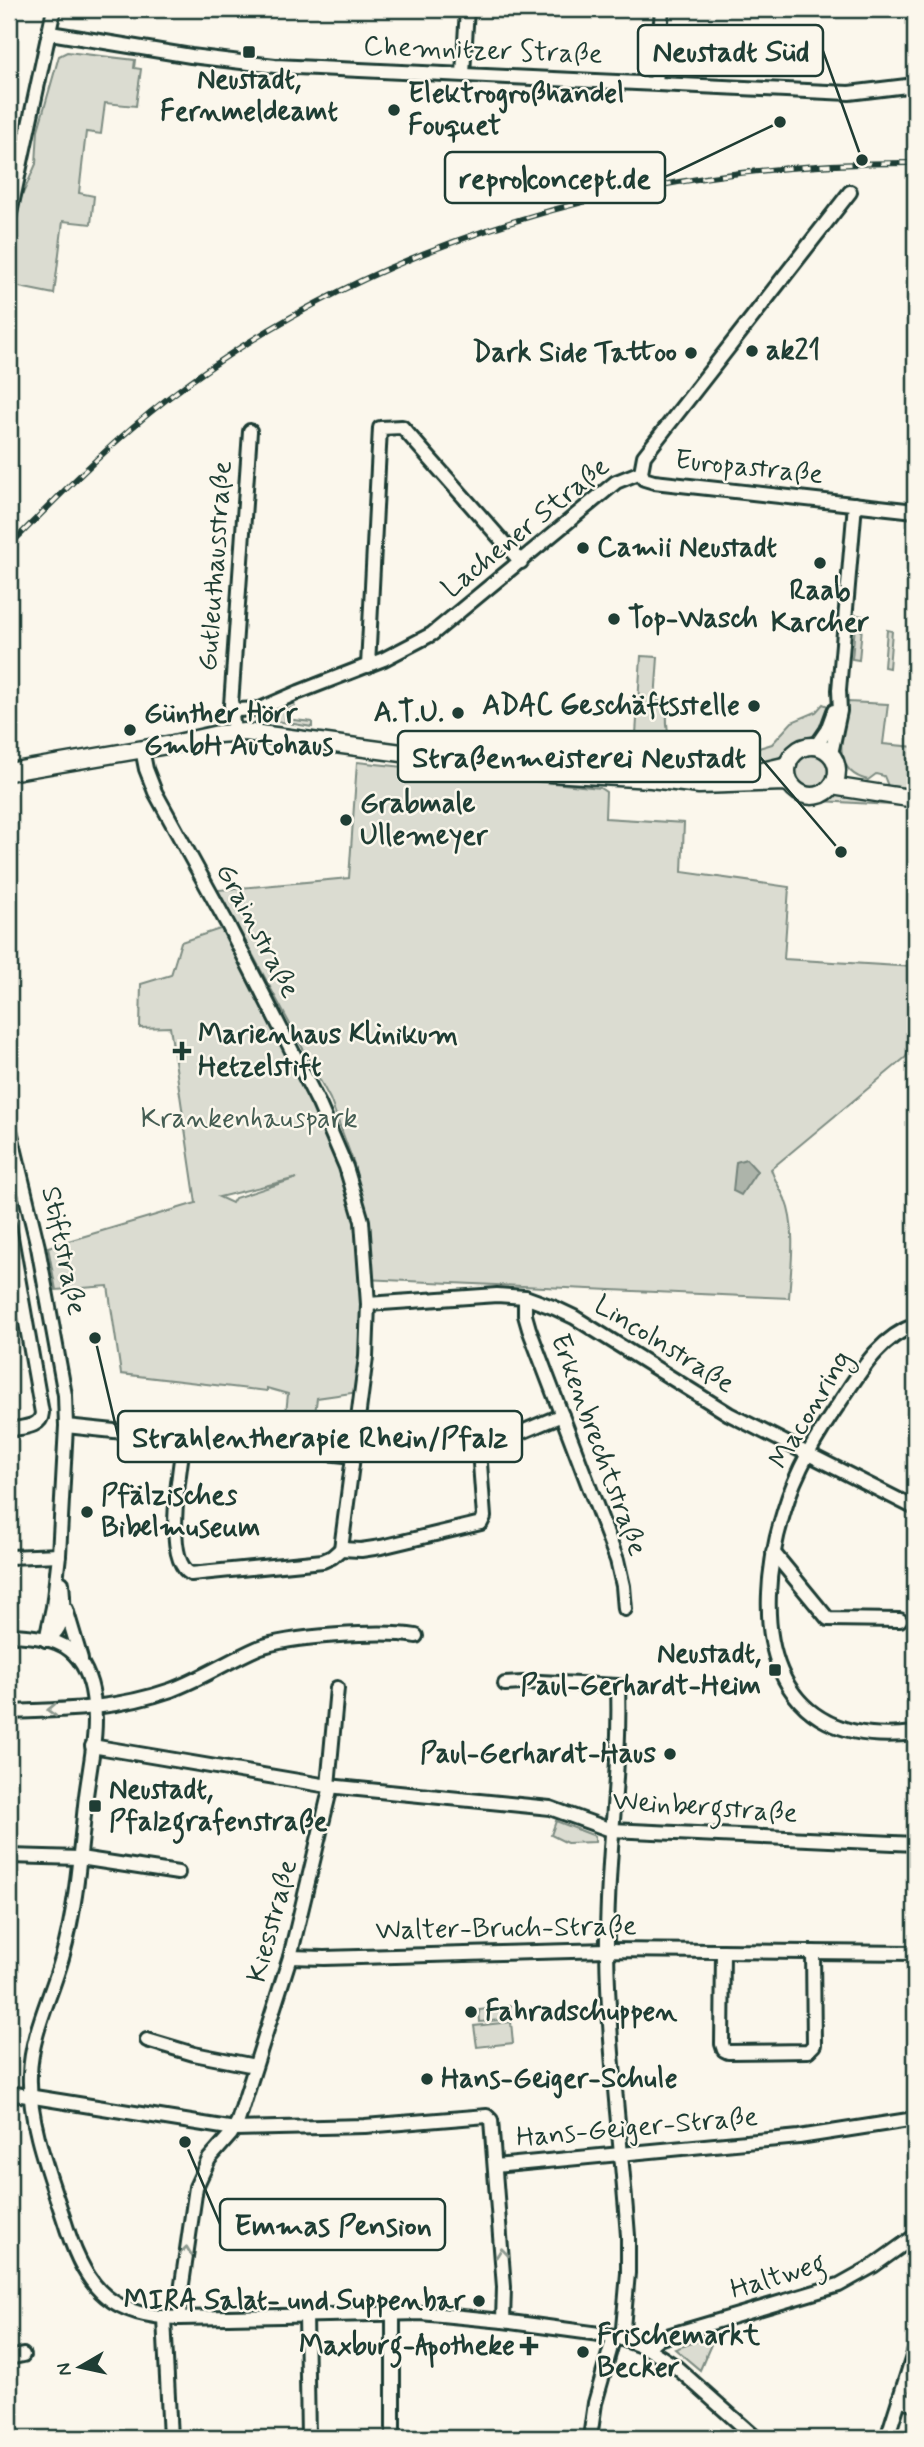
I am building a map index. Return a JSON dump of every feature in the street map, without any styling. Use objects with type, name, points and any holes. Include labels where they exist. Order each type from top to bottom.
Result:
[{"type":"main road","points":[[9,772],[229,733],[254,733],[515,769],[699,785],[785,782],[799,792],[812,796],[823,793],[834,780],[837,766],[824,750],[802,748],[795,752],[788,765],[790,783]]},
{"type":"main road","points":[[650,779],[748,775],[788,765]]},
{"type":"main road","points":[[834,780],[875,793],[915,799]]},
{"type":"street","points":[[9,219],[54,9]]},
{"type":"street","points":[[463,74],[467,9]]},
{"type":"street","points":[[656,83],[662,9]]},
{"type":"street","name":"Chemnitzer Straße","points":[[50,33],[191,56],[275,66],[849,93],[915,85]]},
{"type":"street","name":"Lachener Straße","points":[[260,709],[368,666],[432,634],[616,481],[641,472],[644,456],[850,192]]},
{"type":"street","points":[[368,666],[380,428],[402,427],[521,562]]},
{"type":"street","name":"Gutleuthausstraße","points":[[229,733],[250,431]]},
{"type":"street","name":"Europastraße","points":[[641,472],[644,479],[654,482],[915,511]]},
{"type":"street","name":"Europastraße","points":[[824,750],[840,710],[839,690],[855,504]]},
{"type":"street","points":[[231,705],[237,710],[260,709],[254,733]]},
{"type":"street","name":"Grainstraße","points":[[142,749],[155,792],[228,925],[307,1080],[346,1167],[362,1221],[368,1304],[366,1357],[341,1549]]},
{"type":"street","name":"Stiftstraße","points":[[9,1126],[38,1247],[65,1395],[66,1426],[59,1555],[56,1593],[46,1640]]},
{"type":"street","points":[[9,1226],[42,1419],[38,1423],[9,1430]]},
{"type":"street","name":"Lincolnstraße","points":[[368,1304],[497,1295],[525,1297],[555,1308],[574,1317],[729,1414],[915,1508]]},
{"type":"street","name":"Erkenbrechtstraße","points":[[525,1297],[525,1315],[529,1329],[617,1560],[625,1609]]},
{"type":"street","name":"Maconring","points":[[915,1325],[894,1336],[875,1352],[807,1455],[784,1510],[773,1552],[769,1594],[769,1632],[778,1668],[803,1703],[826,1721],[853,1732],[885,1735],[915,1733]]},
{"type":"street","points":[[184,1438],[174,1533],[179,1560],[184,1571],[191,1574],[323,1561],[341,1549],[381,1548],[481,1523],[484,1517],[479,1450],[562,1415]]},
{"type":"street","points":[[66,1426],[354,1457]]},
{"type":"street","points":[[773,1552],[828,1619],[900,1620]]},
{"type":"street","points":[[9,1557],[59,1555]]},
{"type":"street","name":"Stiftstraße","points":[[59,1555],[64,1602],[92,1691],[92,1746],[80,1858],[67,1938],[33,2049],[30,2077],[39,2136],[64,2221],[85,2273],[105,2296],[142,2316],[180,2319],[393,2312],[450,2315],[618,2337],[647,2348],[675,2366],[756,2438]]},
{"type":"street","name":"Stiftstraße","points":[[46,1640],[59,1628],[64,1602]]},
{"type":"street","points":[[9,1712],[94,1709],[127,1703],[172,1689],[270,1644],[290,1640],[393,1633],[416,1636]]},
{"type":"street","points":[[9,1635],[46,1640],[67,1648],[83,1666]]},
{"type":"street","points":[[505,1685],[540,1682],[618,1686],[607,1950],[628,2273],[618,2337],[595,2403],[590,2438]]},
{"type":"street","points":[[329,1786],[337,1688]]},
{"type":"street","name":"Weinbergstraße","points":[[92,1746],[329,1786],[550,1808],[611,1830],[915,1844]]},
{"type":"street","name":"Kiesstraße","points":[[180,2319],[196,2187],[209,2159],[234,2129],[255,2066],[290,1957],[329,1786]]},
{"type":"street","points":[[9,1856],[80,1858],[178,1873]]},
{"type":"street","name":"Walter-Bruch-Straße","points":[[290,1957],[607,1950],[915,1953]]},
{"type":"street","points":[[723,1951],[722,2045],[724,2050],[729,2052],[811,2049],[814,2045],[813,1952]]},
{"type":"street","points":[[147,2040],[194,2054],[255,2066]]},
{"type":"street","name":"Hans-Geiger-Straße","points":[[9,2093],[234,2129],[365,2126],[487,2116],[491,2120],[495,2166],[799,2137],[915,2119]]},
{"type":"street","points":[[495,2166],[504,2287],[503,2321]]},
{"type":"street","name":"Haltweg","points":[[647,2348],[664,2337],[839,2285],[873,2266],[915,2236]]},
{"type":"street","points":[[393,2312],[393,2438]]},
{"type":"street","points":[[306,2315],[308,2438]]},
{"type":"street","points":[[164,2318],[170,2438]]},
{"type":"street","points":[[887,2438],[915,2350]]},
{"type":"street","points":[[9,2358],[23,2355]]},
{"type":"street","points":[[899,2399],[915,2404]]},
{"type":"green space","points":[[67,52],[135,60],[134,68],[141,69],[136,106],[105,103],[101,134],[86,132],[79,193],[94,196],[91,224],[63,221],[54,294],[9,285],[9,250],[21,198],[36,164],[38,130],[59,56]]},
{"type":"green space","points":[[856,615],[863,616],[859,660],[852,659]]},
{"type":"green space","points":[[887,630],[892,631],[889,668],[884,667]]},
{"type":"green space","points":[[641,656],[658,657],[655,701],[667,702],[668,733],[675,744],[690,754],[714,749],[728,754],[746,752],[772,744],[792,722],[816,712],[823,704],[828,706],[820,729],[813,736],[794,743],[775,762],[746,772],[637,771],[634,766]]},
{"type":"green space","points":[[847,702],[888,704],[883,744],[915,747],[915,788],[888,786],[884,776],[876,774],[868,780],[848,768],[841,748]]},
{"type":"green space","points":[[294,703],[295,707],[284,711],[285,719],[312,722],[312,727],[270,720],[272,711]]},
{"type":"green space","points":[[813,751],[826,757],[832,770],[826,783],[813,789],[800,783],[794,770],[800,757]]},
{"type":"green space","name":"Krankenhauspark","points":[[357,762],[600,788],[606,792],[605,818],[684,823],[682,872],[789,887],[784,959],[915,967],[913,1040],[906,1057],[771,1169],[785,1199],[791,1223],[789,1298],[364,1279],[359,1392],[317,1398],[311,1445],[283,1442],[288,1394],[267,1388],[267,1391],[121,1374],[108,1286],[56,1290],[48,1247],[196,1203],[170,1027],[140,1028],[141,984],[171,975],[181,942],[223,928],[315,1106],[338,1167],[354,1164],[330,1099],[218,890],[349,878]],"holes":[[[297,1178],[235,1198],[232,1203],[219,1197]]]},
{"type":"green space","points":[[837,791],[909,806],[822,801],[825,796]]},
{"type":"green space","points":[[556,1821],[595,1836],[595,1842],[567,1843],[551,1835]]},
{"type":"green space","points":[[510,2006],[511,2019],[480,2022],[479,2010]]},
{"type":"green space","points":[[511,2022],[513,2043],[477,2047],[474,2026]]},
{"type":"green space","points":[[715,2335],[700,2370],[675,2349]]},
{"type":"shaded area","points":[[746,1159],[757,1171],[741,1195],[733,1191],[736,1162]]},
{"type":"railway","points":[[9,546],[105,451],[167,399],[250,342],[337,293],[428,252],[522,219],[618,194],[716,176],[815,166],[915,163]]},
{"type":"place","name":"Neustadt, Fernmeldeamt","points":[[249,52]]},
{"type":"place","name":"Elektrogroßhandel Fouquet","points":[[394,110]]},
{"type":"place","name":"repro|concept.de","points":[[780,122]]},
{"type":"place","name":"Neustadt Süd","points":[[862,160]]},
{"type":"place","name":"ak21","points":[[752,351]]},
{"type":"place","name":"Dark Side Tattoo","points":[[691,353]]},
{"type":"place","name":"Camii Neustadt","points":[[583,548]]},
{"type":"place","name":"Raab Karcher","points":[[820,563]]},
{"type":"place","name":"Top-Wasch","points":[[614,619]]},
{"type":"place","name":"ADAC Geschäftsstelle","points":[[754,706]]},
{"type":"place","name":"A.T.U.","points":[[458,713]]},
{"type":"place","name":"Günther Hörr GmbH Autohaus","points":[[130,730]]},
{"type":"place","name":"Grabmale Ullemeyer","points":[[346,820]]},
{"type":"place","name":"Straßenmeisterei Neustadt","points":[[841,852]]},
{"type":"place","name":"Marienhaus Klinikum Hetzelstift","points":[[182,1051]]},
{"type":"place","name":"Strahlentherapie Rhein/Pfalz","points":[[95,1338]]},
{"type":"place","name":"Pfälzisches Bibelmuseum","points":[[87,1512]]},
{"type":"place","name":"Neustadt, Paul-Gerhardt-Heim","points":[[775,1670]]},
{"type":"place","name":"Paul-Gerhardt-Haus","points":[[670,1754]]},
{"type":"place","name":"Neustadt, Pfalzgrafenstraße","points":[[95,1806]]},
{"type":"place","name":"Fahradschuppen","points":[[471,2012]]},
{"type":"place","name":"Hans-Geiger-Schule","points":[[427,2079]]},
{"type":"place","name":"Emmas Pension","points":[[185,2142]]},
{"type":"place","name":"MIRA Salat- und Suppenbar","points":[[479,2301]]},
{"type":"place","name":"Maxburg-Apotheke","points":[[529,2346]]},
{"type":"place","name":"Frischemarkt Becker","points":[[583,2352]]}]
